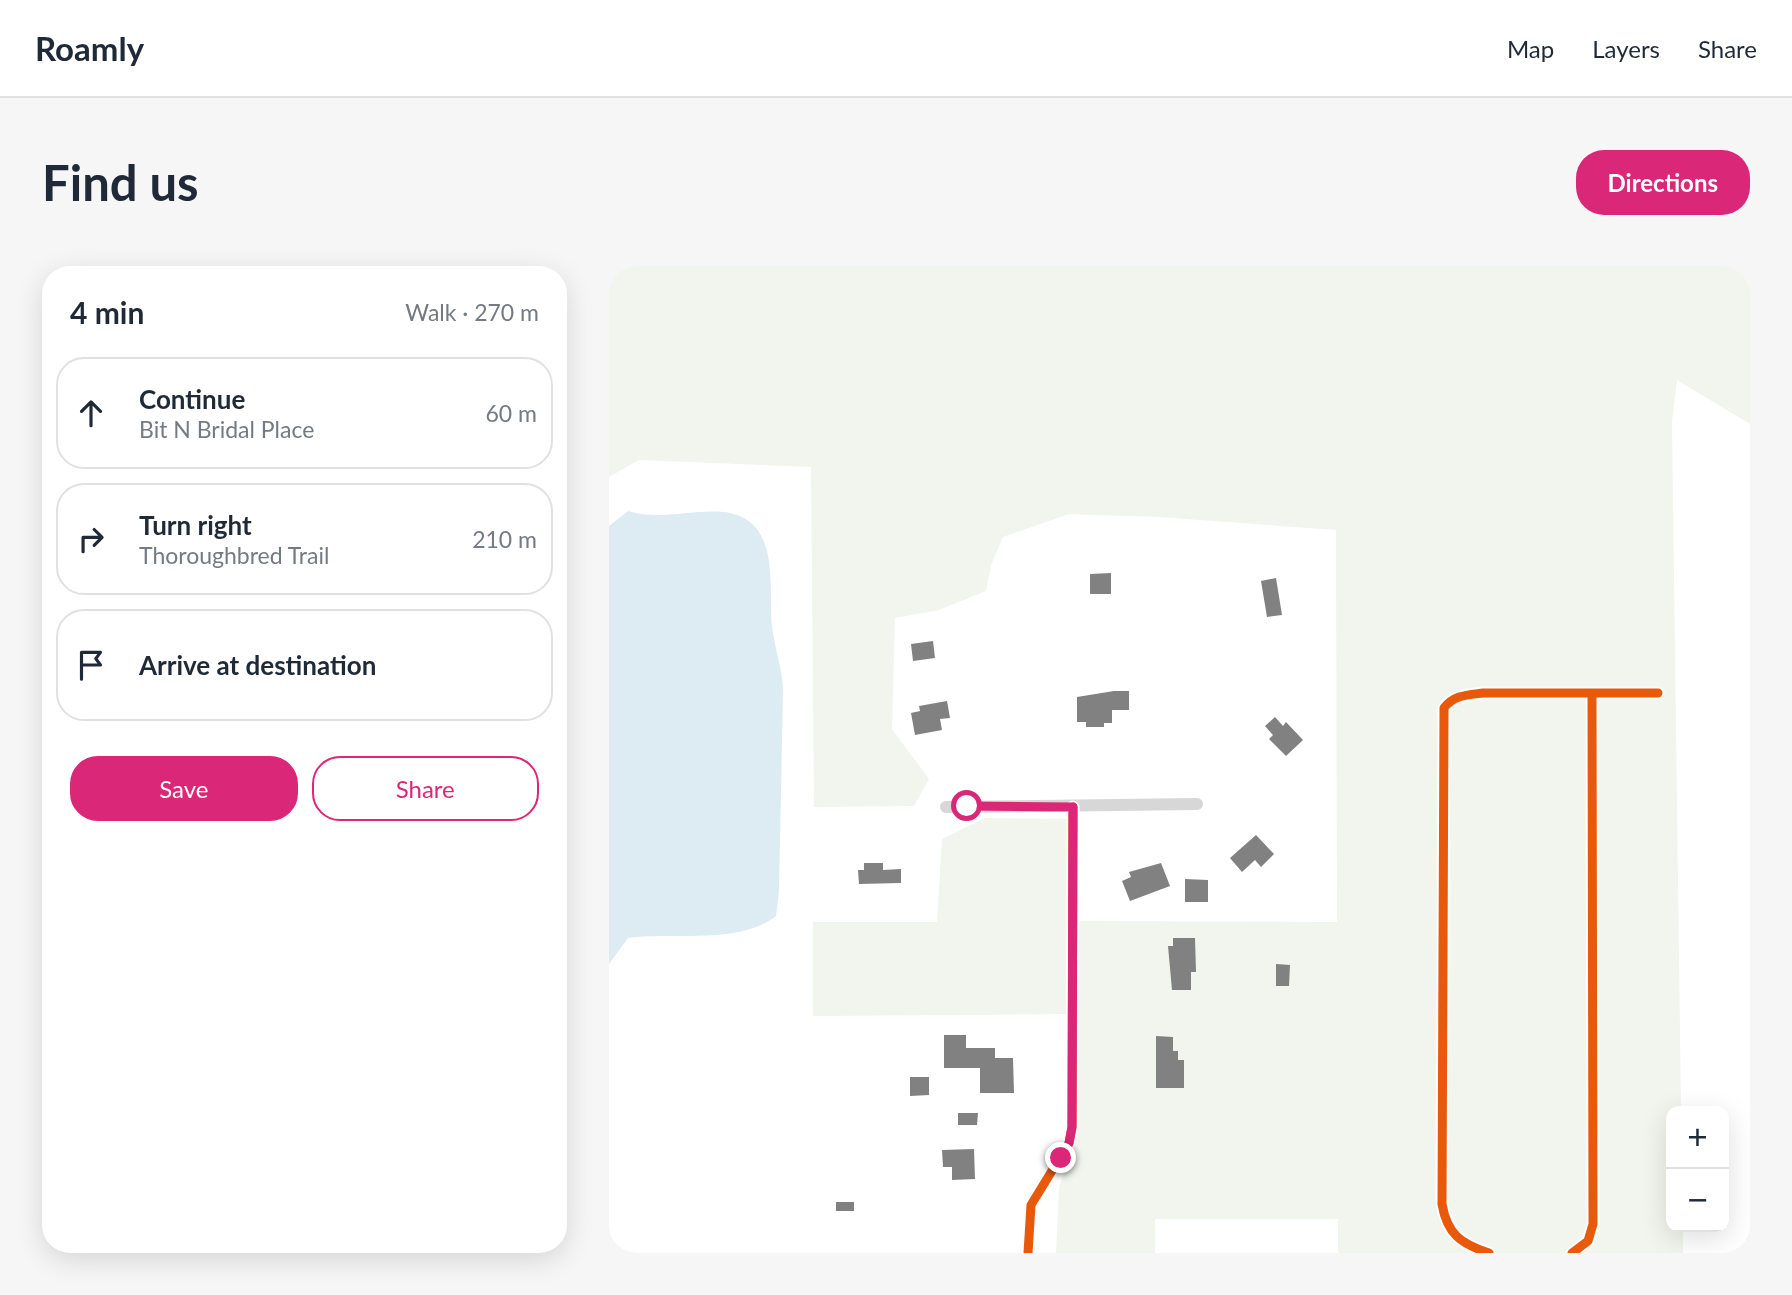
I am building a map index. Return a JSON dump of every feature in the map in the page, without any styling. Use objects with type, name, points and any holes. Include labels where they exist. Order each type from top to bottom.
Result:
[{"type":"street","points":[[1489,1253],[1464,1245],[1453,1235],[1444,1220],[1442,1204],[1444,708],[1451,700],[1462,695],[1483,693],[1658,693]]},
{"type":"street","points":[[1572,1253],[1588,1241],[1593,1224],[1592,693]]},
{"type":"street","points":[[946,807],[1197,804]]},
{"type":"street","points":[[1028,1253],[1031,1205],[1069,1143],[1072,1127],[1073,807]]},
{"type":"shaded area","points":[[609,266],[1750,266],[1750,424],[1677,380],[1672,422],[1681,1106],[1666,1106],[1666,1232],[1683,1232],[1683,1253],[1338,1253],[1338,1219],[1155,1219],[1155,1253],[1056,1253],[1059,1188],[1078,1127],[1079,921],[1337,922],[1336,530],[1158,517],[1069,514],[1003,537],[991,565],[986,591],[939,610],[895,618],[892,729],[929,779],[914,806],[814,807],[811,467],[639,460],[609,477]]},
{"type":"shaded area","points":[[628,511],[652,515],[724,512],[743,517],[755,527],[764,541],[770,575],[772,627],[783,690],[779,891],[776,916],[761,925],[744,931],[706,936],[628,938],[609,964],[609,526]]},
{"type":"shaded area","points":[[985,818],[1067,819],[1067,1014],[813,1016],[813,922],[937,922],[942,839]]},
{"type":"building","points":[[1111,573],[1111,594],[1090,594],[1090,574]]},
{"type":"building","points":[[1276,578],[1282,615],[1267,617],[1261,581]]},
{"type":"building","points":[[933,641],[935,658],[913,661],[911,644]]},
{"type":"building","points":[[1129,691],[1129,710],[1112,710],[1112,723],[1104,723],[1104,727],[1086,727],[1086,722],[1077,722],[1077,697]]},
{"type":"building","points":[[947,701],[950,718],[940,719],[942,730],[915,735],[911,713],[920,711],[919,706]]},
{"type":"building","points":[[1275,717],[1283,726],[1286,722],[1303,740],[1286,756],[1269,739],[1273,735],[1265,726]]},
{"type":"building","points":[[1256,835],[1274,854],[1261,867],[1255,860],[1242,872],[1230,858]]},
{"type":"building","points":[[864,863],[883,863],[883,870],[901,869],[901,883],[859,884],[858,870],[864,870]]},
{"type":"building","points":[[1161,863],[1170,886],[1130,901],[1122,881],[1131,877],[1129,872]]},
{"type":"building","points":[[1185,879],[1208,880],[1208,902],[1185,902]]},
{"type":"building","points":[[1173,938],[1195,938],[1196,972],[1191,972],[1191,990],[1172,990],[1168,946],[1173,946]]},
{"type":"building","points":[[1276,964],[1290,965],[1289,986],[1276,986]]},
{"type":"building","points":[[944,1035],[966,1035],[966,1048],[995,1048],[995,1058],[1013,1058],[1014,1093],[980,1093],[980,1068],[944,1068]]},
{"type":"building","points":[[1156,1036],[1173,1037],[1173,1051],[1178,1051],[1178,1060],[1184,1060],[1184,1088],[1156,1088]]},
{"type":"building","points":[[910,1077],[929,1077],[929,1095],[910,1096]]},
{"type":"building","points":[[958,1113],[978,1113],[977,1125],[958,1125]]},
{"type":"building","points":[[974,1149],[975,1179],[952,1180],[952,1167],[943,1167],[942,1150]]},
{"type":"building","points":[[836,1202],[854,1202],[854,1211],[836,1211]]},
{"type":"cycle path","points":[[1489,1253],[1471,1246],[1457,1236],[1448,1223],[1442,1204],[1444,708],[1457,698],[1483,693],[1658,693]]},
{"type":"cycle path","points":[[1572,1253],[1588,1241],[1593,1224],[1592,693]]},
{"type":"cycle path","points":[[1028,1253],[1031,1205],[1069,1143],[1072,1127],[1073,807]]},
{"type":"route","points":[[967,806],[1073,807],[1072,1127],[1069,1143],[1061,1158]]}]
